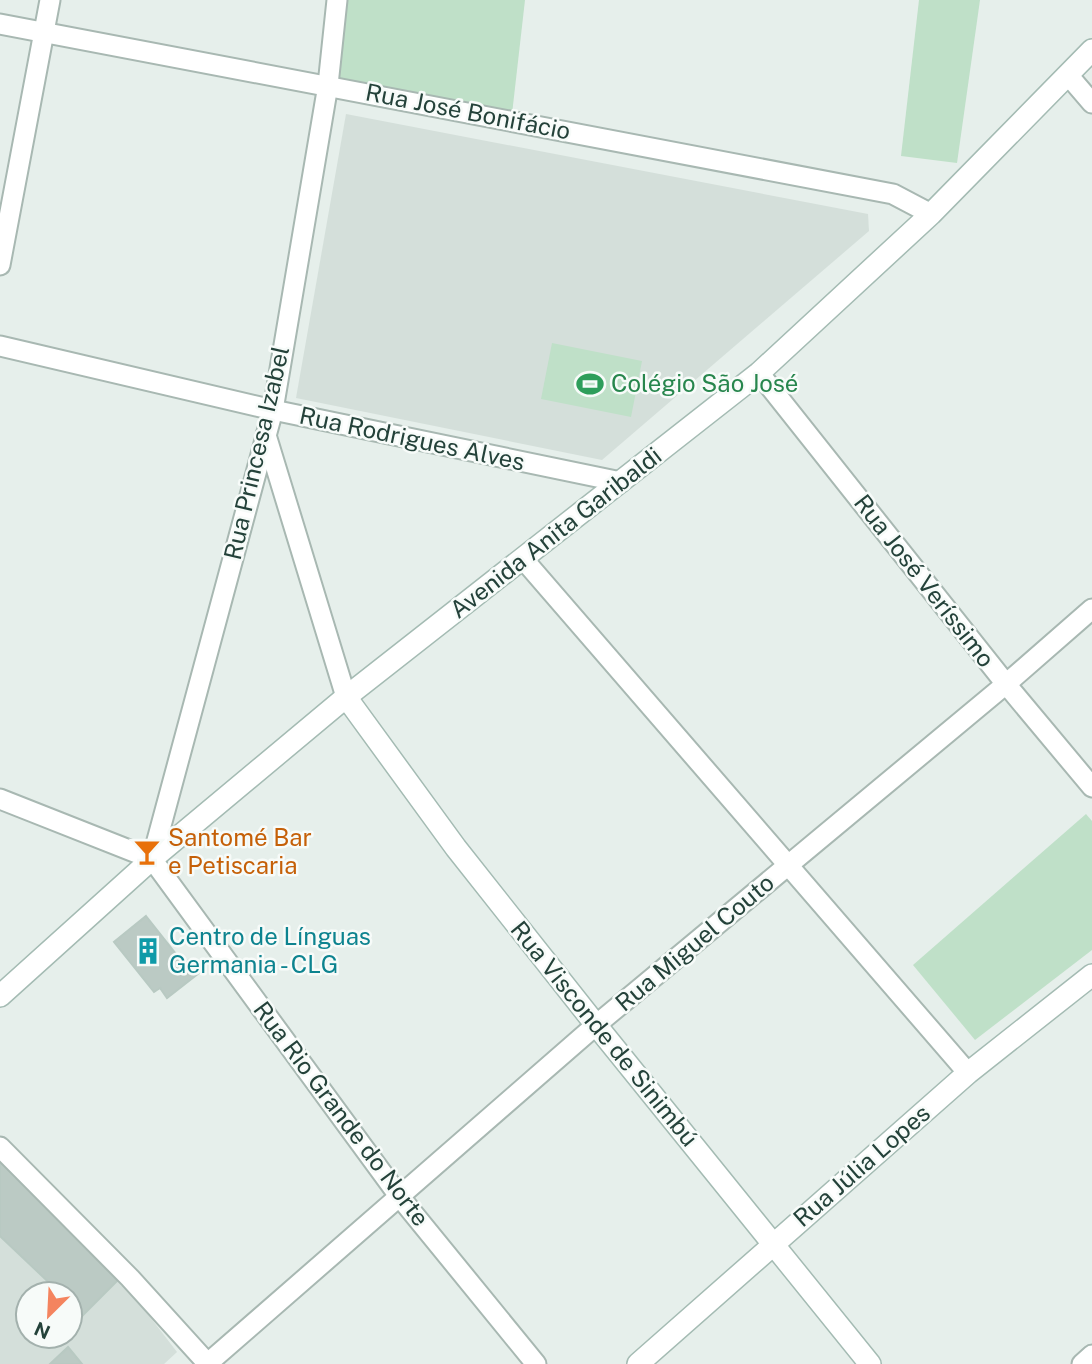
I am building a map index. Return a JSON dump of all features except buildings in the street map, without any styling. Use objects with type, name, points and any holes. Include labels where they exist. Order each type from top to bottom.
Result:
[{"type":"street","points":[[0,265],[50,0]]},
{"type":"street","name":"Rua Princesa Izabel","points":[[152,859],[273,410],[328,85],[337,0]]},
{"type":"street","name":"Rua José Bonifácio","points":[[0,24],[893,194],[931,214]]},
{"type":"street","name":"Avenida Anita Garibaldi","points":[[0,996],[152,859],[346,697],[759,373],[931,214],[1092,50]]},
{"type":"street","points":[[1068,75],[1092,103]]},
{"type":"street","name":"Rua Rodrigues Alves","points":[[0,346],[273,410],[621,482]]},
{"type":"street","name":"Rua José Veríssimo","points":[[759,373],[1006,684],[1092,787]]},
{"type":"street","points":[[266,435],[346,697]]},
{"type":"street","points":[[524,560],[968,1073]]},
{"type":"street","name":"Rua Miguel Couto","points":[[207,1364],[596,1025],[1006,684],[1092,609]]},
{"type":"street","name":"Rua Visconde de Sinimbú","points":[[346,697],[456,848],[870,1364]]},
{"type":"street","points":[[0,799],[152,859]]},
{"type":"street","name":"Rua Rio Grande do Norte","points":[[152,859],[399,1196],[536,1364]]},
{"type":"street","name":"Rua Júlia Lopes","points":[[638,1364],[968,1073],[1092,975]]},
{"type":"street","points":[[0,1147],[130,1279],[207,1364]]},
{"type":"street","points":[[1082,1364],[1092,1354]]},
{"type":"shaded area","points":[[346,114],[868,214],[869,231],[602,460],[296,398]]},
{"type":"shaded area","points":[[0,1161],[120,1278],[177,1352],[164,1364],[0,1364]]},
{"type":"green space","points":[[344,0],[525,0],[512,114],[334,79]]},
{"type":"green space","points":[[919,0],[980,0],[957,163],[901,156]]},
{"type":"green space","name":"Colégio São José","points":[[552,343],[642,361],[631,417],[541,399]]},
{"type":"green space","points":[[1086,814],[1092,821],[1092,950],[975,1040],[913,965]]},
{"type":"place","name":"Colégio São José","points":[[590,384]]},
{"type":"place","name":"Santomé Bar e Petiscaria","points":[[147,852]]},
{"type":"place","name":"Centro de Línguas Germania - CLG","points":[[148,951]]}]
